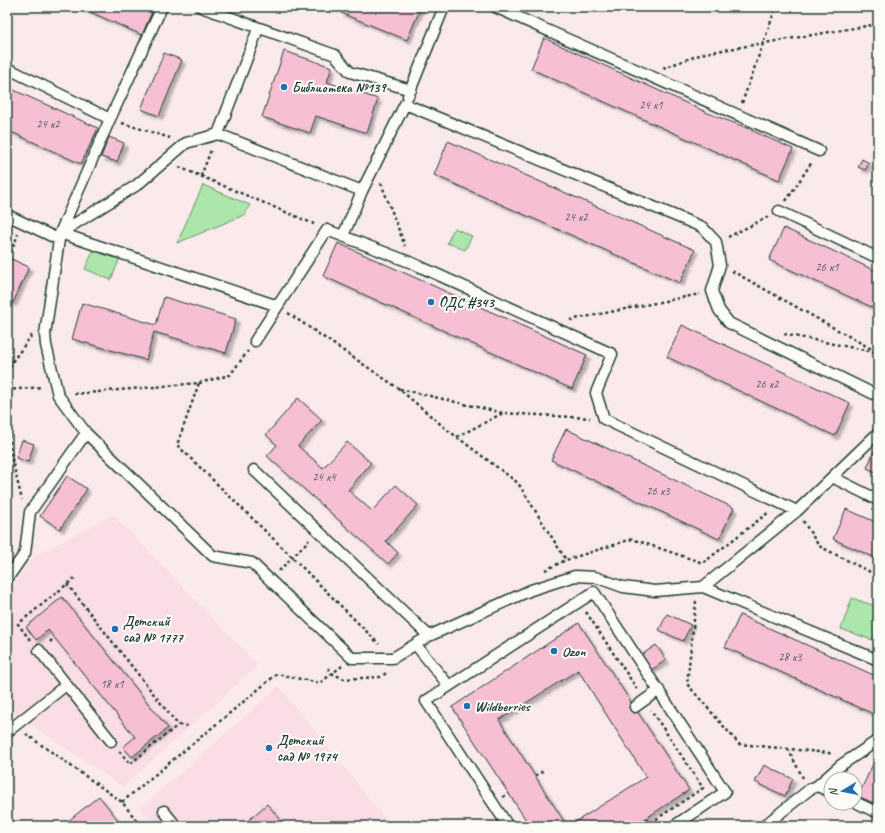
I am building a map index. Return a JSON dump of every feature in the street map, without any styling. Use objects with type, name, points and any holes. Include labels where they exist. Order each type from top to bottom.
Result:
[{"type":"lane","points":[[162,7],[110,119],[59,236],[45,334],[46,345],[57,391],[86,433],[213,556],[252,563],[352,658],[393,658],[416,645],[428,636],[531,590],[575,576],[595,577],[623,587],[655,591],[700,588],[878,660]]},
{"type":"lane","points":[[201,7],[258,29],[335,55],[350,72],[411,90]]},
{"type":"lane","points":[[343,236],[362,191],[405,104],[444,7]]},
{"type":"lane","points":[[495,7],[819,151]]},
{"type":"lane","points":[[218,134],[258,29]]},
{"type":"lane","points":[[7,68],[110,119]]},
{"type":"lane","points":[[405,104],[702,227],[716,242],[720,265],[712,291],[719,310],[729,323],[878,396]]},
{"type":"lane","points":[[59,236],[137,185],[186,143],[218,134],[362,191]]},
{"type":"lane","points":[[779,211],[878,258]]},
{"type":"lane","points":[[7,215],[59,236],[278,306]]},
{"type":"lane","points":[[255,341],[327,230],[412,263],[612,354],[596,393],[604,418],[797,511]]},
{"type":"lane","points":[[7,579],[25,553],[30,512],[86,433]]},
{"type":"lane","points":[[700,588],[797,511],[878,433]]},
{"type":"lane","points":[[254,470],[428,636]]},
{"type":"lane","points":[[834,476],[838,480],[878,500]]},
{"type":"lane","points":[[508,826],[426,701],[594,592],[725,792],[674,826]]},
{"type":"lane","points":[[416,645],[449,686]]},
{"type":"lane","points":[[39,650],[111,741]]},
{"type":"lane","points":[[11,729],[66,685]]},
{"type":"lane","points":[[634,707],[659,690]]},
{"type":"lane","points":[[764,826],[841,765],[874,743],[878,743]]},
{"type":"lane","points":[[813,787],[823,790]]},
{"type":"lane","points":[[863,806],[878,813]]},
{"type":"lane","points":[[164,811],[176,826]]},
{"type":"path","points":[[737,115],[776,7]]},
{"type":"path","points":[[645,74],[705,53],[878,24]]},
{"type":"path","points":[[110,119],[175,140]]},
{"type":"path","points":[[201,176],[218,134]]},
{"type":"path","points":[[177,166],[327,230]]},
{"type":"path","points":[[374,166],[412,263]]},
{"type":"path","points":[[9,258],[23,222]]},
{"type":"path","points":[[720,265],[877,353]]},
{"type":"path","points":[[548,324],[712,291]]},
{"type":"path","points":[[278,306],[398,388],[457,437],[518,483],[566,560]]},
{"type":"path","points":[[7,379],[12,362],[35,330]]},
{"type":"path","points":[[783,334],[877,353]]},
{"type":"path","points":[[7,390],[57,391],[199,383],[230,375],[255,341]]},
{"type":"path","points":[[7,359],[12,362]]},
{"type":"path","points":[[199,383],[177,445],[393,658]]},
{"type":"path","points":[[398,388],[503,413],[604,418]]},
{"type":"path","points":[[457,437],[503,413]]},
{"type":"path","points":[[7,417],[12,459],[22,503]]},
{"type":"path","points":[[545,570],[566,560],[632,539],[703,563],[780,503]]},
{"type":"path","points":[[797,511],[819,546],[878,576]]},
{"type":"path","points":[[270,580],[317,530]]},
{"type":"path","points":[[39,650],[18,624],[76,577]]},
{"type":"path","points":[[67,584],[178,725]]},
{"type":"path","points":[[700,588],[687,684],[739,744],[829,753],[841,765]]},
{"type":"path","points":[[585,610],[703,788],[646,826]]},
{"type":"path","points":[[122,802],[277,674],[320,683],[352,658]]},
{"type":"path","points":[[111,741],[130,764],[178,725],[190,726]]},
{"type":"path","points":[[11,729],[122,802],[141,826]]},
{"type":"path","points":[[787,749],[813,787]]},
{"type":"path","points":[[535,776],[543,771]]},
{"type":"path","points":[[646,819],[649,824]]},
{"type":"shaded area","points":[[7,493],[13,534],[7,545]]},
{"type":"shaded area","name":"Детский сад № 1777","points":[[113,515],[258,665],[123,787],[7,708],[7,594],[34,556]]},
{"type":"shaded area","name":"Детский сад № 1974","points":[[279,686],[391,826],[154,826],[140,809]]},
{"type":"green space","points":[[203,185],[250,205],[244,215],[177,243]]},
{"type":"green space","points":[[454,228],[472,236],[465,250],[447,243]]},
{"type":"green space","points":[[95,247],[120,258],[111,280],[85,269]]},
{"type":"green space","points":[[852,598],[878,607],[878,625],[872,640],[841,629]]},
{"type":"building","points":[[79,7],[154,7],[142,35]]},
{"type":"building","points":[[343,7],[421,7],[407,40],[341,13]]},
{"type":"building","points":[[544,38],[708,113],[742,126],[793,149],[779,180],[531,69]]},
{"type":"building","points":[[284,51],[332,67],[327,82],[378,99],[367,133],[316,116],[310,133],[262,117]]},
{"type":"building","points":[[164,53],[182,60],[159,116],[141,109]]},
{"type":"building","points":[[7,87],[98,128],[81,164],[7,130]]},
{"type":"building","points":[[109,137],[124,143],[117,162],[101,157]]},
{"type":"building","points":[[448,141],[695,250],[680,283],[434,175]]},
{"type":"building","points":[[862,159],[869,163],[865,170],[858,167]]},
{"type":"building","points":[[784,228],[878,272],[878,310],[769,260]]},
{"type":"building","points":[[338,243],[587,355],[572,389],[323,276]]},
{"type":"building","points":[[7,257],[29,267],[13,303],[7,300]]},
{"type":"building","points":[[164,297],[236,319],[226,353],[154,332],[146,360],[72,339],[82,303],[156,325]]},
{"type":"building","points":[[682,325],[850,403],[835,436],[667,357]]},
{"type":"building","points":[[298,398],[322,420],[298,446],[323,468],[347,442],[371,463],[348,490],[372,511],[396,485],[418,505],[386,541],[398,553],[388,564],[267,456],[277,445],[266,435]]},
{"type":"building","points":[[566,429],[734,508],[719,539],[551,460]]},
{"type":"building","points":[[22,440],[34,444],[28,462],[16,458]]},
{"type":"building","points":[[874,451],[878,453],[878,473],[867,468]]},
{"type":"building","points":[[67,476],[87,489],[60,529],[40,516]]},
{"type":"building","points":[[846,509],[878,523],[878,559],[833,539]]},
{"type":"building","points":[[62,597],[168,728],[132,757],[123,747],[135,737],[48,630],[36,640],[26,627]]},
{"type":"building","points":[[667,614],[691,625],[683,641],[659,630]]},
{"type":"building","points":[[740,615],[878,677],[878,716],[725,647]]},
{"type":"building","points":[[579,623],[689,790],[634,826],[569,826],[646,777],[578,670],[499,720],[567,826],[530,826],[452,707]]},
{"type":"building","points":[[656,645],[666,660],[650,671],[640,656]]},
{"type":"building","points":[[874,762],[878,764],[878,805],[863,798],[863,785]]},
{"type":"building","points":[[764,765],[793,779],[785,796],[755,782]]},
{"type":"building","points":[[99,796],[118,820],[111,826],[62,826]]},
{"type":"building","points":[[267,804],[286,826],[242,826]]},
{"type":"place","name":"Библиотека №139","points":[[284,87]]},
{"type":"place","name":"ОДС #343","points":[[431,302]]},
{"type":"place","name":"Детский сад № 1777","points":[[115,629]]},
{"type":"place","name":"Ozon","points":[[554,651]]},
{"type":"place","name":"Wildberries","points":[[467,706]]},
{"type":"place","name":"Детский сад № 1974","points":[[269,748]]}]
